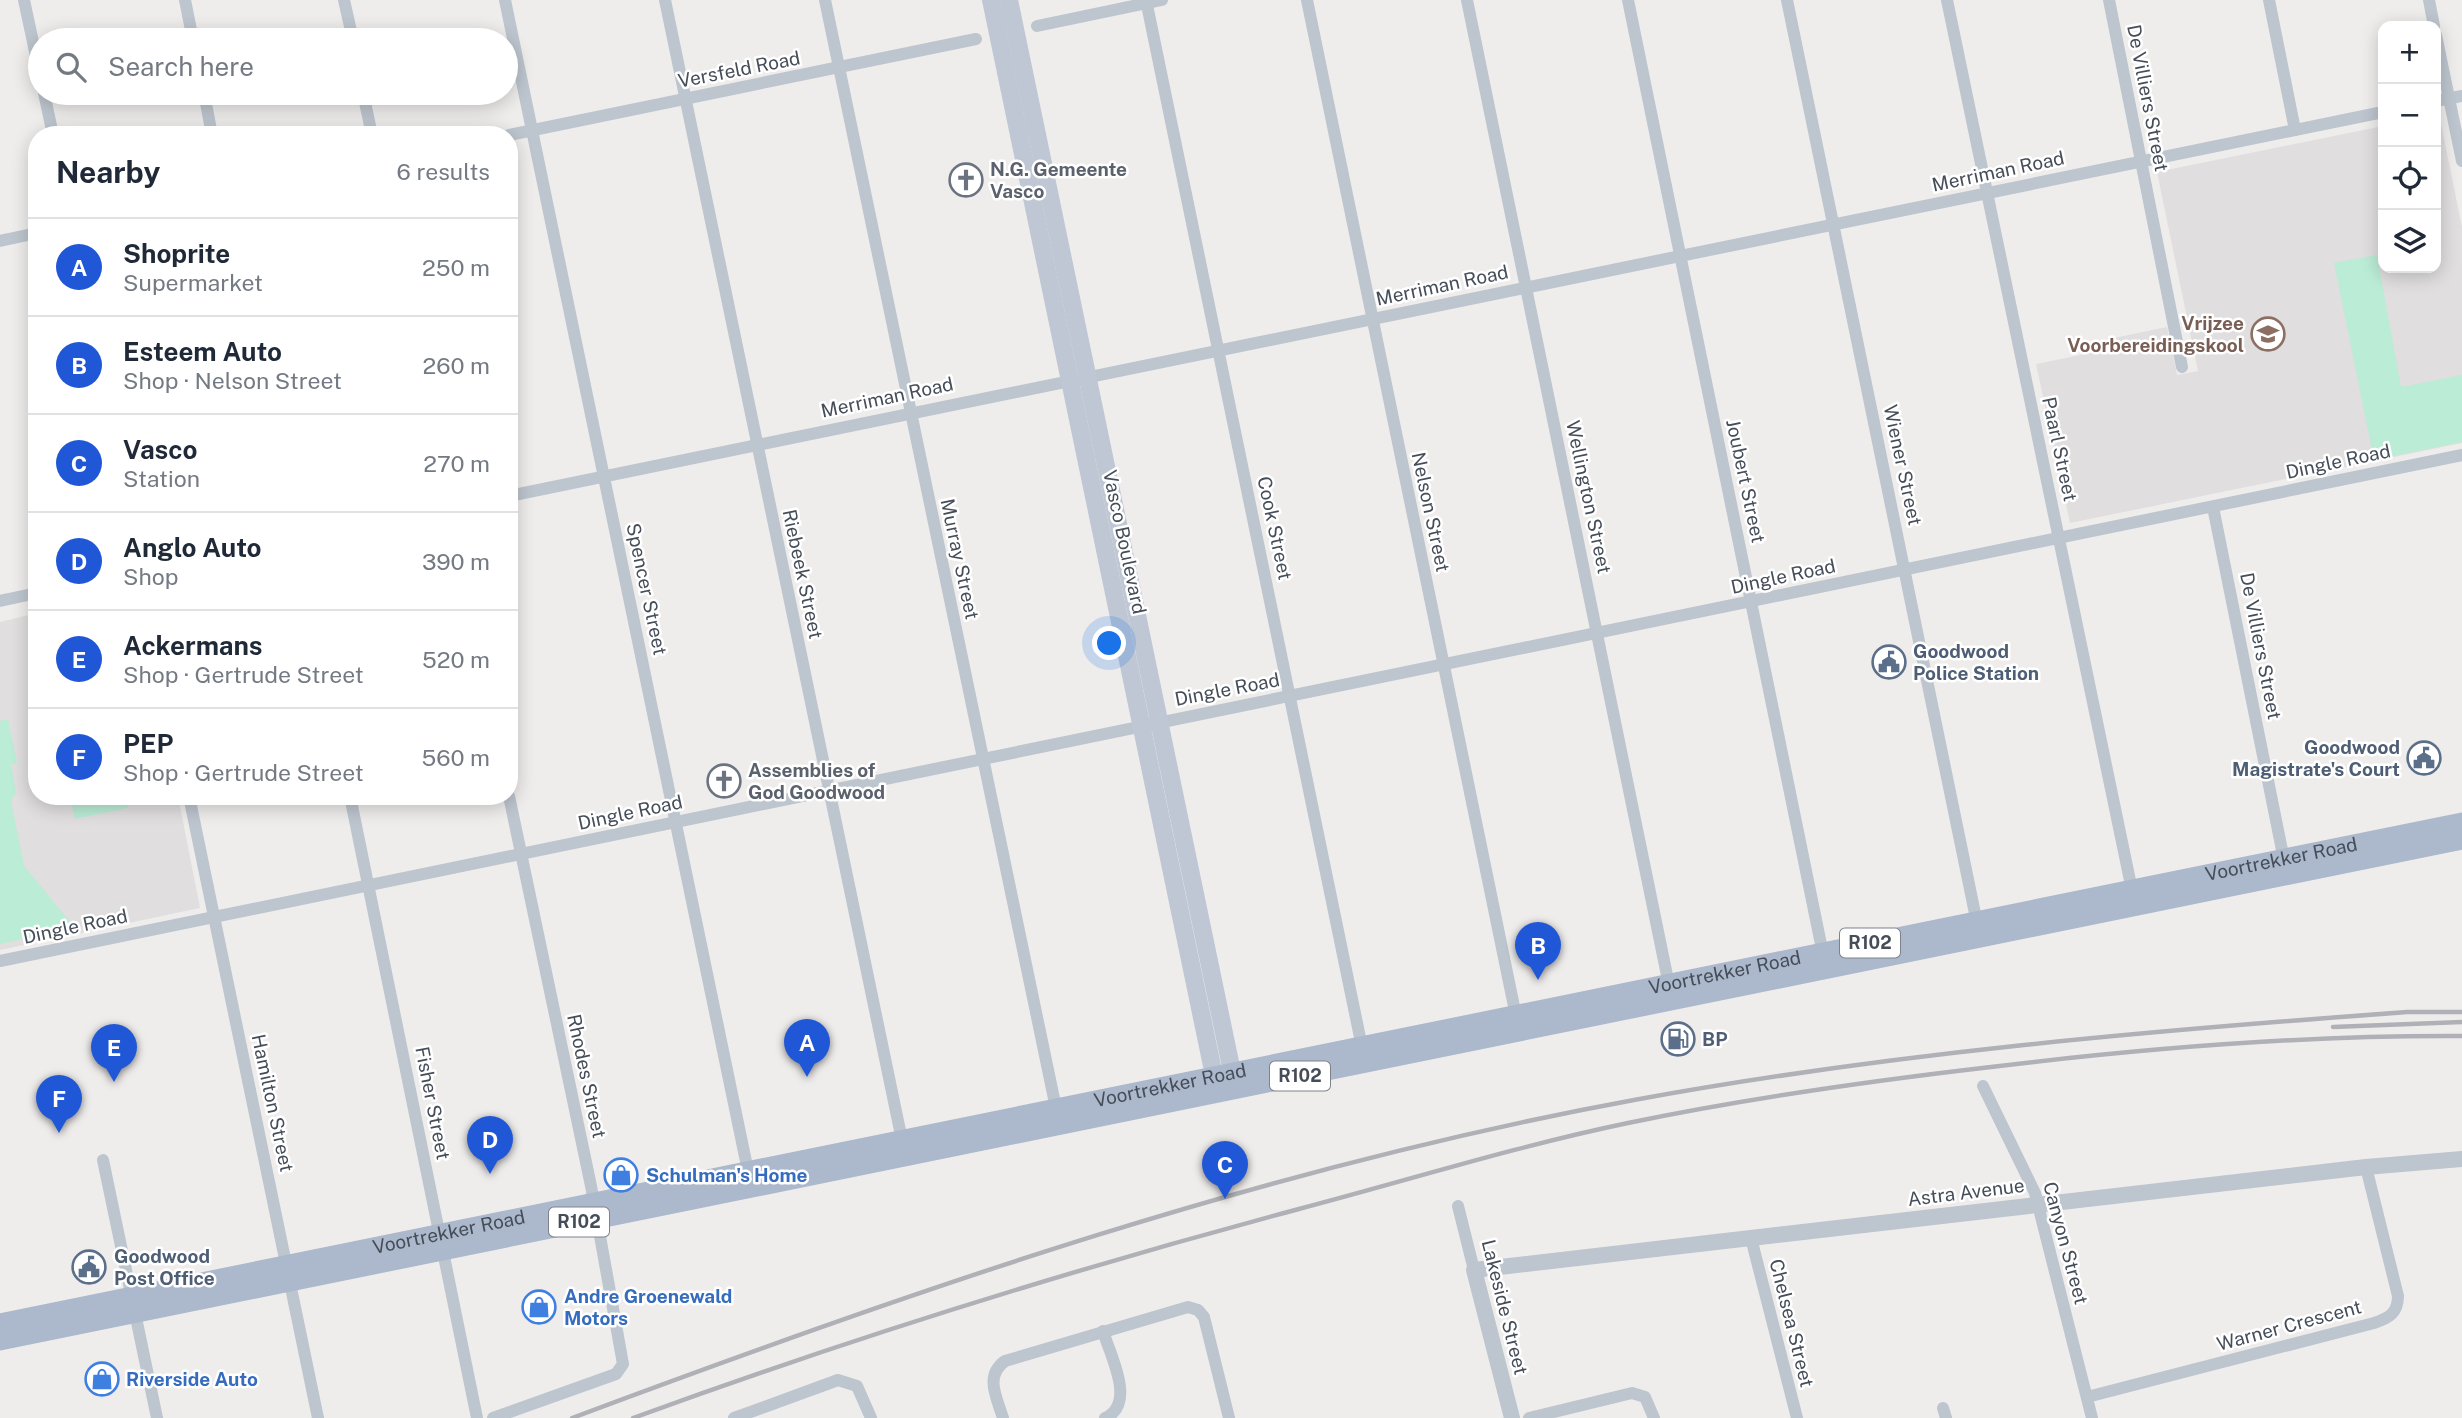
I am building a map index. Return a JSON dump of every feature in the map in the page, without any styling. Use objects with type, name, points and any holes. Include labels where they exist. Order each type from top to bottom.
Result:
[{"type":"main road","name":"Vasco Boulevard","points":[[991,0],[1159,723],[1225,1083]]},
{"type":"main road","name":"Vasco Boulevard","points":[[1009,0],[1141,727],[1225,1083]]},
{"type":"main road","name":"Voortrekker Road","points":[[2286,867],[2462,822]]},
{"type":"main road","name":"Voortrekker Road","points":[[0,1322],[134,1304],[2134,897],[2286,867],[2462,840]]},
{"type":"main road","name":"Voortrekker Road","points":[[0,1341],[134,1304]]},
{"type":"street","points":[[24,0],[30,28]]},
{"type":"street","points":[[185,0],[191,28]]},
{"type":"street","points":[[344,0],[350,28]]},
{"type":"street","name":"Spencer Street","points":[[505,0],[511,28]]},
{"type":"street","name":"Riebeek Street","points":[[665,0],[903,1147]]},
{"type":"street","name":"Murray Street","points":[[825,0],[1058,1117]]},
{"type":"street","points":[[1037,26],[1162,0]]},
{"type":"street","name":"Nelson Street","points":[[1307,0],[1517,1023]]},
{"type":"street","name":"Wellington Street","points":[[1467,0],[1670,992]]},
{"type":"street","name":"Joubert Street","points":[[1628,0],[1825,961]]},
{"type":"street","name":"Wiener Street","points":[[1787,0],[1978,930]]},
{"type":"street","name":"Paarl Street","points":[[1947,0],[2134,897]]},
{"type":"street","name":"De Villiers Street","points":[[2109,0],[2182,367]]},
{"type":"street","points":[[2269,0],[2295,130]]},
{"type":"street","points":[[2429,0],[2433,21]]},
{"type":"street","name":"Cook Street","points":[[1147,2],[1363,1055]]},
{"type":"street","name":"Versfeld Road","points":[[518,133],[976,39]]},
{"type":"street","points":[[2441,59],[2462,161]]},
{"type":"street","name":"Spencer Street","points":[[518,63],[749,1179]]},
{"type":"street","points":[[47,105],[51,126]]},
{"type":"street","points":[[206,105],[210,126]]},
{"type":"street","points":[[366,105],[370,126]]},
{"type":"street","name":"Merriman Road","points":[[518,494],[910,411],[1371,320],[2378,113]]},
{"type":"street","points":[[0,240],[28,235]]},
{"type":"street","name":"Dingle Road","points":[[0,961],[2462,456]]},
{"type":"street","name":"De Villiers Street","points":[[2213,507],[2286,867]]},
{"type":"street","points":[[0,601],[28,595]]},
{"type":"street","name":"Hamilton Street","points":[[192,805],[318,1418]]},
{"type":"street","name":"Fisher Street","points":[[352,805],[477,1418]]},
{"type":"street","name":"Rhodes Street","points":[[493,1418],[616,1374],[623,1364],[595,1210],[511,805]]},
{"type":"street","name":"Canyon Street","points":[[1983,1086],[2038,1204],[2092,1418]]},
{"type":"street","name":"Astra Avenue","points":[[1474,1270],[2366,1167],[2462,1159]]},
{"type":"street","points":[[103,1160],[157,1418]]},
{"type":"street","name":"Warner Crescent","points":[[2087,1398],[2374,1323],[2391,1316],[2398,1304],[2398,1296],[2366,1167]]},
{"type":"street","name":"Lakeside Street","points":[[1458,1206],[1512,1418]]},
{"type":"street","name":"Chelsea Street","points":[[1751,1238],[1797,1418]]},
{"type":"street","points":[[1003,1418],[993,1380],[999,1365],[1185,1307],[1198,1310],[1204,1317],[1229,1418]]},
{"type":"street","points":[[1103,1331],[1122,1398],[1116,1412],[1105,1418]]},
{"type":"street","points":[[734,1418],[838,1380],[857,1386],[871,1418]]},
{"type":"street","points":[[1530,1418],[1637,1393],[1648,1401],[1654,1418]]},
{"type":"shaded area","name":"Vrijzee Voorbereidingskool","points":[[2441,124],[2462,227],[2462,443],[2070,523],[2036,364],[2100,351],[2099,341],[2167,327],[2177,375],[2198,371],[2157,172],[2378,127],[2378,273],[2441,273]]},
{"type":"shaded area","points":[[28,615],[28,805],[180,805],[200,908],[0,950],[0,622]]},
{"type":"green space","points":[[2377,255],[2378,273],[2380,273],[2401,387],[2462,375],[2462,442],[2374,460],[2334,263]]},
{"type":"green space","points":[[8,719],[17,763],[11,764],[16,793],[11,801],[24,866],[75,928],[0,944],[0,721]]},
{"type":"green space","points":[[72,805],[127,805],[128,808],[75,819]]},
{"type":"railway","points":[[572,1418],[833,1323],[1096,1235],[1363,1160],[1498,1128],[1634,1100],[1826,1069],[1923,1057],[2213,1027],[2407,1012],[2462,1012]]},
{"type":"railway","points":[[2333,1027],[2462,1022]]},
{"type":"railway","points":[[633,1418],[798,1360],[1047,1280],[1463,1164],[1628,1123],[1855,1084],[2108,1054],[2285,1040],[2462,1036]]},
{"type":"place","name":"N.G. Gemeente Vasco","points":[[966,180]]},
{"type":"place","name":"Vrijzee Voorbereidingskool","points":[[2268,334]]},
{"type":"place","name":"Goodwood Police Station","points":[[1889,662]]},
{"type":"place","name":"Goodwood Magistrate's Court","points":[[2424,758]]},
{"type":"place","name":"Assemblies of God Goodwood","points":[[724,781]]},
{"type":"place","name":"Esteem Auto","points":[[1538,980]]},
{"type":"place","name":"BP","points":[[1678,1039]]},
{"type":"place","name":"Shoprite","points":[[807,1077]]},
{"type":"place","name":"Ackermans","points":[[114,1082]]},
{"type":"place","name":"PEP","points":[[59,1133]]},
{"type":"place","name":"Anglo Auto","points":[[490,1174]]},
{"type":"place","name":"Schulman's Home","points":[[621,1175]]},
{"type":"place","name":"Vasco","points":[[1225,1199]]},
{"type":"place","name":"Goodwood Post Office","points":[[89,1267]]},
{"type":"place","name":"Andre Groenewald Motors","points":[[539,1307]]},
{"type":"place","name":"Riverside Auto","points":[[102,1379]]}]
